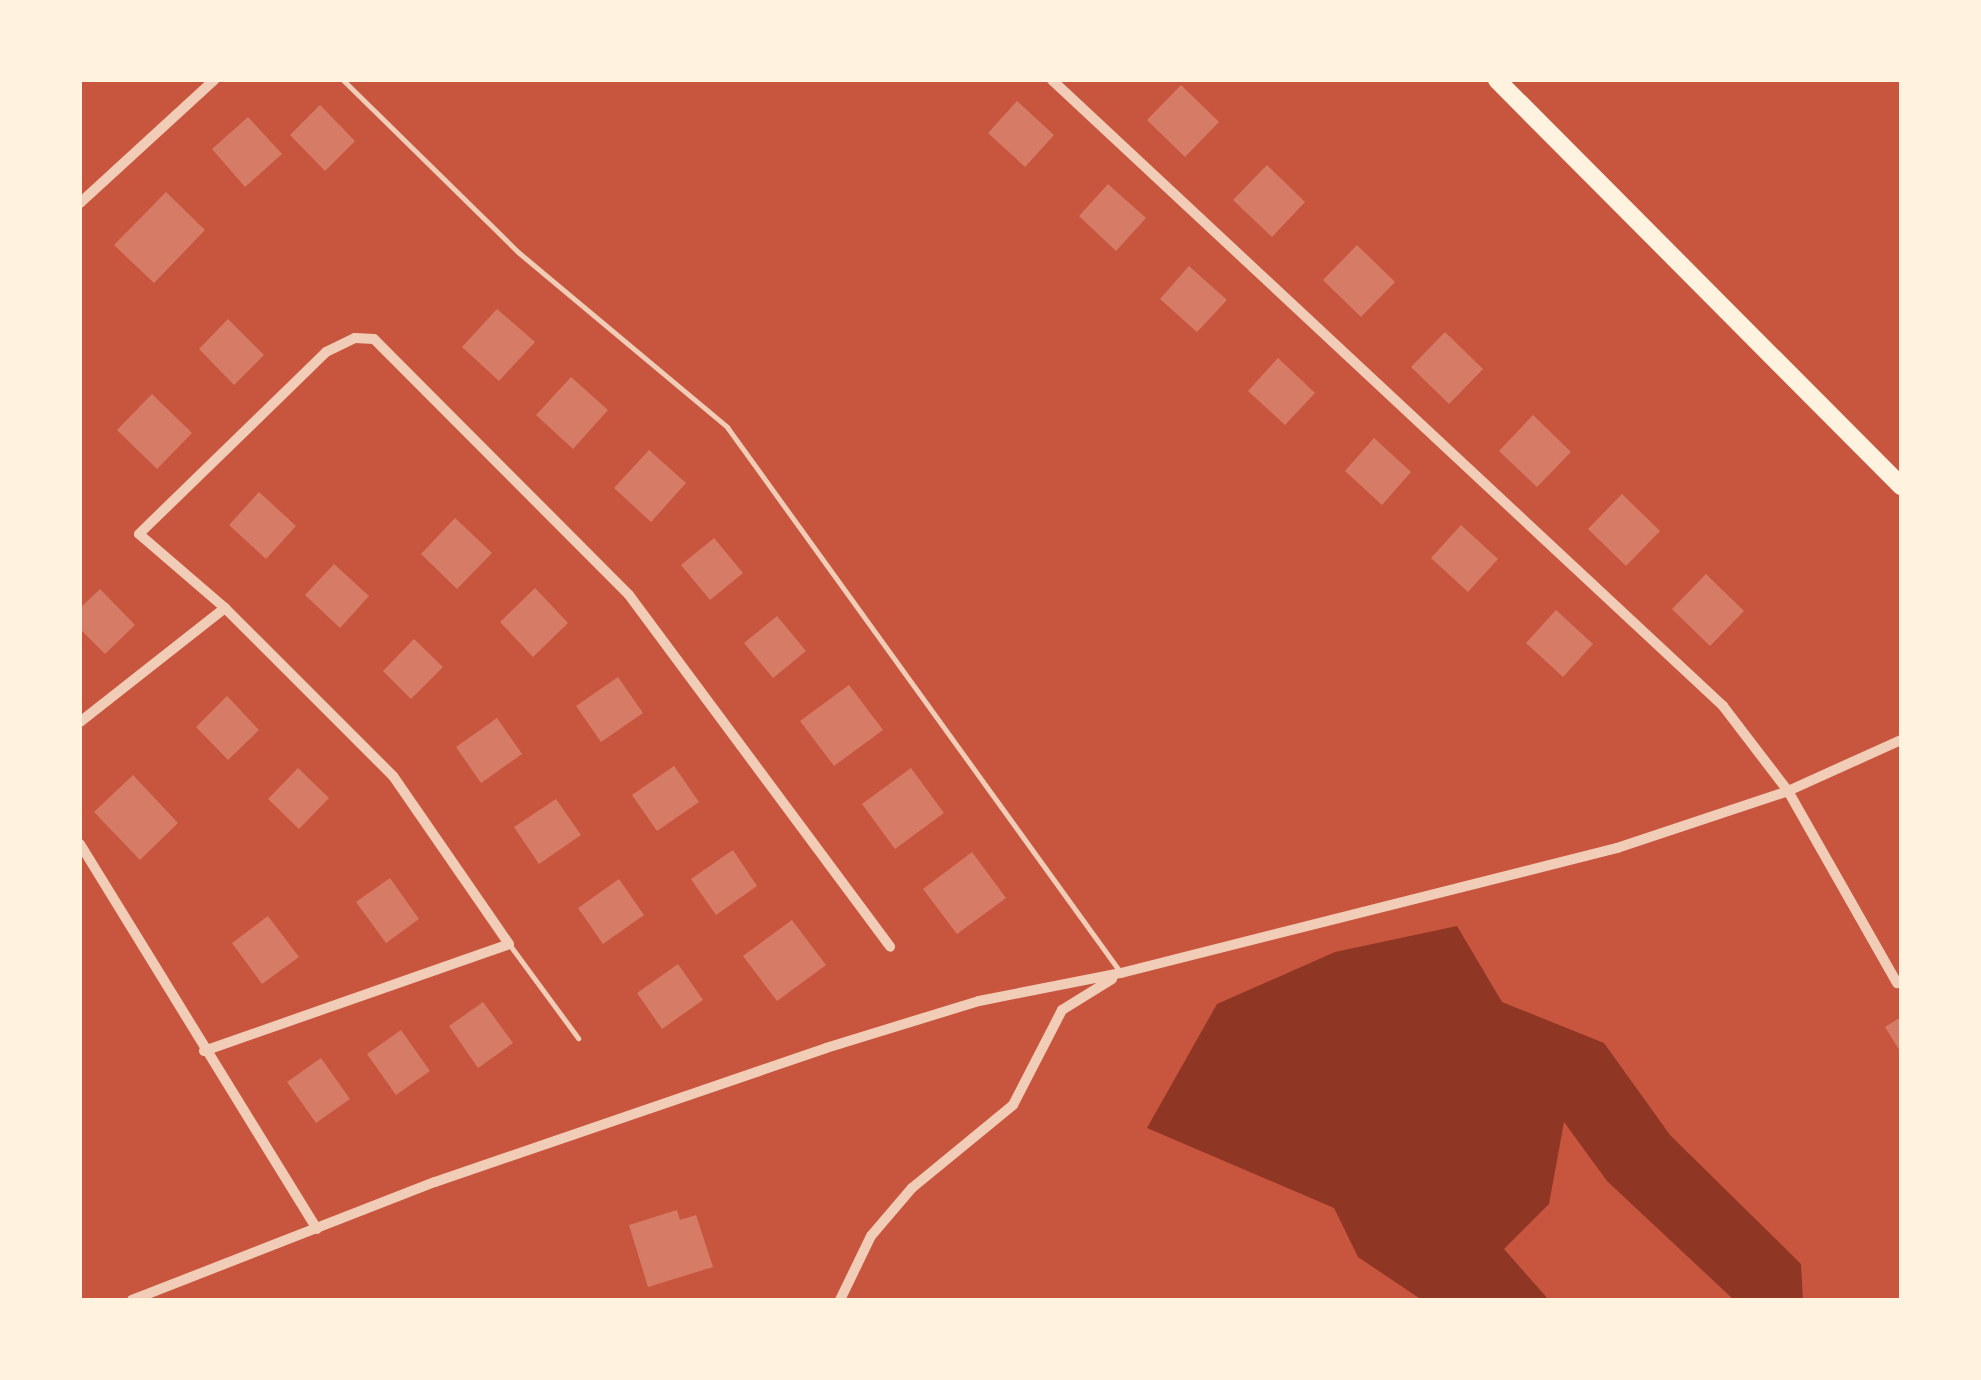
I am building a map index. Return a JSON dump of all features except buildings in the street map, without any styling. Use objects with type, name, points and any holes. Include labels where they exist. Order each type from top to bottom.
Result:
[{"type":"main road","points":[[1497,80],[1901,486]]},
{"type":"street","points":[[80,203],[214,80]]},
{"type":"street","points":[[1052,80],[1723,706],[1788,791],[1897,983]]},
{"type":"street","points":[[204,1050],[509,944],[393,776],[226,608],[139,534],[326,352],[355,338],[374,339],[629,596],[890,947]]},
{"type":"street","points":[[80,722],[226,608]]},
{"type":"street","points":[[132,1300],[435,1182],[826,1048],[979,1002],[1121,973],[1618,848],[1788,791],[1901,740]]},
{"type":"street","points":[[80,844],[317,1229]]},
{"type":"street","points":[[840,1300],[870,1236],[912,1188],[1013,1105],[1062,1010],[1121,973]]},
{"type":"lane","points":[[343,80],[518,252],[728,427],[1121,973]]},
{"type":"lane","points":[[509,944],[578,1038]]},
{"type":"shaded area","points":[[1457,926],[1502,1002],[1604,1043],[1670,1135],[1801,1264],[1803,1300],[1734,1300],[1607,1181],[1564,1122],[1549,1204],[1504,1249],[1549,1300],[1422,1300],[1358,1257],[1334,1208],[1147,1128],[1217,1004],[1335,952]]}]
